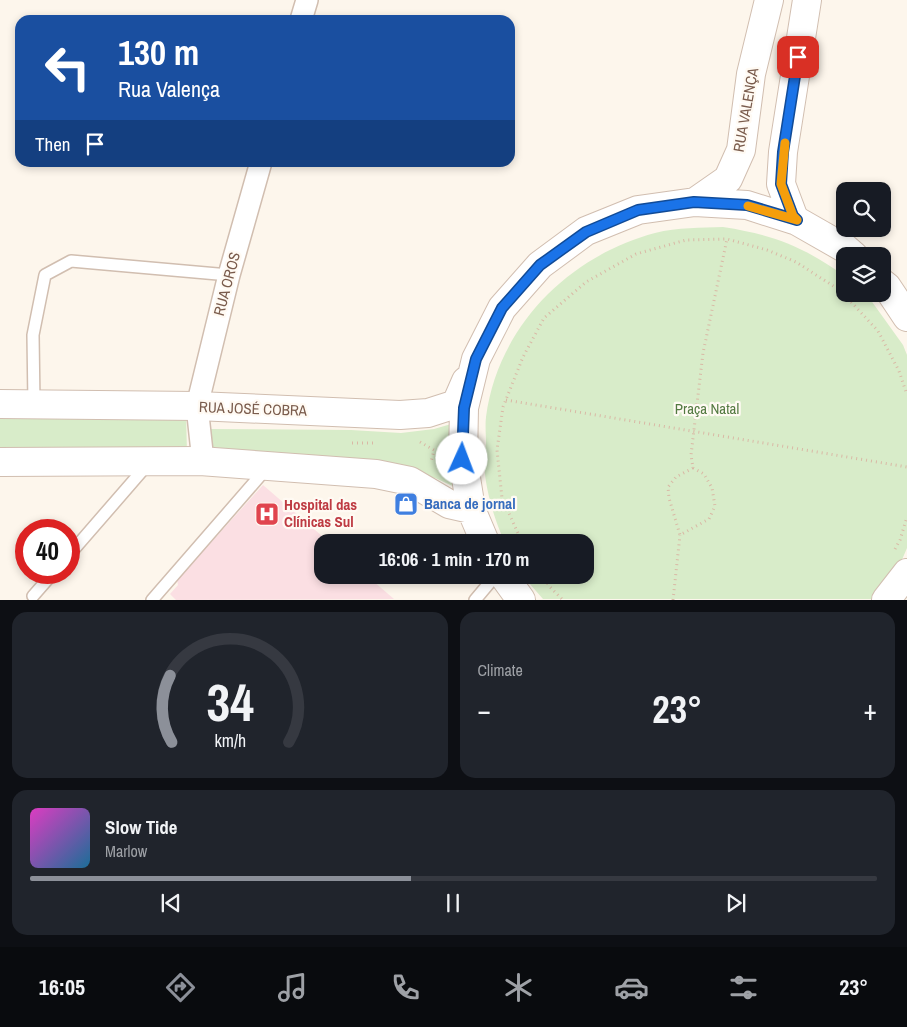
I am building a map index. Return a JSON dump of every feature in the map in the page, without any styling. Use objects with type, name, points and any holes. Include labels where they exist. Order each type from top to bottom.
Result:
[{"type":"street","points":[[302,15],[307,0]]},
{"type":"street","name":"RUA VALENÇA","points":[[694,202],[728,179],[741,150],[751,74],[769,0]]},
{"type":"street","points":[[797,220],[793,216],[781,184],[783,152],[807,0]]},
{"type":"street","name":"RUA OROS","points":[[200,461],[202,452],[197,406],[228,276],[260,167]]},
{"type":"street","points":[[482,534],[471,509],[462,459],[464,408],[476,359],[502,308],[540,265],[586,232],[638,210],[694,202],[747,205],[797,220],[844,247]]},
{"type":"street","points":[[891,292],[907,317]]},
{"type":"street","name":"RUA JOSÉ COBRA","points":[[0,404],[197,406],[400,415],[428,413],[456,404],[476,359]]},
{"type":"street","points":[[0,462],[200,461],[376,474],[410,481],[449,504],[471,509]]},
{"type":"street","points":[[886,600],[907,573]]},
{"type":"street","points":[[509,584],[521,600]]},
{"type":"lane","points":[[34,404],[33,335],[45,275],[71,261],[228,276]]},
{"type":"lane","points":[[80,542],[151,461]]},
{"type":"lane","points":[[152,600],[268,466]]},
{"type":"lane","points":[[33,596],[44,584]]},
{"type":"lane","points":[[475,600],[488,584]]},
{"type":"path","points":[[693,468],[691,455],[703,353],[727,239]]},
{"type":"path","points":[[518,534],[502,498],[497,450],[503,407],[523,357],[544,318],[586,282],[636,254],[686,240],[727,239],[767,250],[796,262],[841,290],[878,331],[899,371],[907,395]]},
{"type":"path","points":[[506,400],[907,467]]},
{"type":"path","points":[[673,600],[680,535],[669,498],[668,487],[676,477],[693,468]]},
{"type":"path","points":[[680,535],[709,519],[715,506],[712,488],[704,474],[693,468]]},
{"type":"path","points":[[548,584],[563,600]]},
{"type":"shaded area","name":"Hospital das Clínicas Sul","points":[[263,485],[320,534],[314,534],[314,584],[376,584],[394,599],[176,600],[170,594],[178,585],[177,580]]},
{"type":"green space","name":"Praça Natal","points":[[723,227],[741,230],[773,238],[801,249],[836,270],[836,302],[872,302],[903,345],[907,355],[907,548],[901,562],[874,599],[543,599],[530,584],[594,584],[594,534],[502,534],[490,500],[486,482],[485,462],[486,417],[493,384],[505,353],[522,325],[543,300],[567,277],[594,259],[624,244],[655,233],[681,229]]},
{"type":"green space","points":[[0,415],[186,415],[187,452],[0,452]]},
{"type":"green space","points":[[458,422],[457,488],[435,478],[319,466],[208,460],[209,429],[351,430],[401,433],[434,429]]},
{"type":"slow traffic","points":[[748,206],[797,220],[793,216],[781,184],[785,143]]},
{"type":"place","name":"Banca de jornal","points":[[406,504]]},
{"type":"place","name":"Hospital das Clínicas Sul","points":[[267,514]]},
{"type":"route","points":[[462,459],[464,408],[476,359],[502,308],[540,265],[586,232],[638,210],[694,202],[747,205],[797,220],[793,216],[781,184],[783,152],[798,57]]}]
